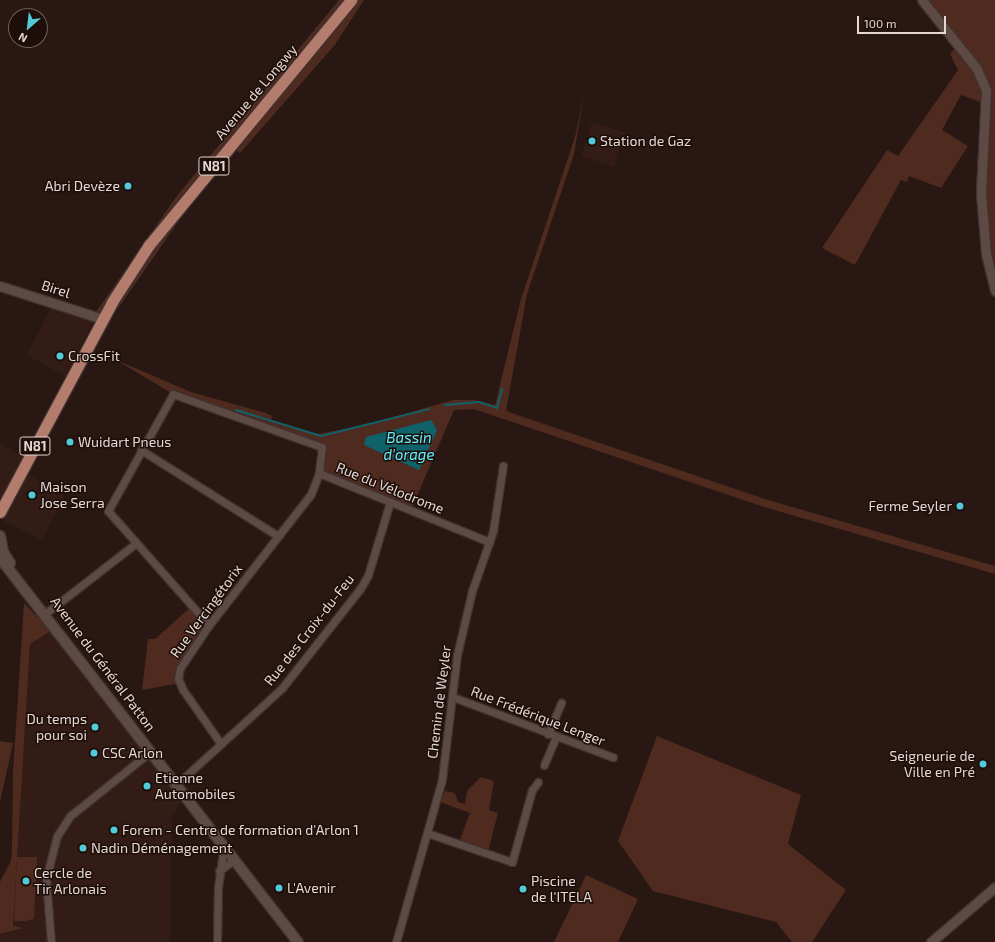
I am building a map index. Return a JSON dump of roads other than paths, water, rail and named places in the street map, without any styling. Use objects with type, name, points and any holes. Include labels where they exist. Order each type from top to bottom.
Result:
[{"type":"main road","name":"Avenue de Longwy","points":[[0,512],[103,319],[149,245],[351,0]]},
{"type":"main road","points":[[0,536],[1,554]]},
{"type":"main road","name":"Avenue du Général Patton","points":[[1,554],[298,942]]},
{"type":"street","points":[[922,0],[977,69],[986,90],[981,194],[986,254],[995,291]]},
{"type":"street","name":"Birel","points":[[0,286],[103,319]]},
{"type":"street","name":"Rue du Vélodrome","points":[[141,450],[173,394],[322,447],[319,473],[490,542]]},
{"type":"street","points":[[209,625],[135,544],[108,511],[141,450],[278,536]]},
{"type":"street","name":"Chemin de Weyler","points":[[396,942],[442,779],[463,625],[490,542],[503,466]]},
{"type":"street","name":"Rue Vercingétorix","points":[[221,744],[178,679],[185,658],[311,494],[319,473]]},
{"type":"street","name":"Rue des Croix-du-Feu","points":[[177,784],[282,688],[360,589],[368,576],[390,502]]},
{"type":"street","points":[[46,613],[135,544]]},
{"type":"street","name":"Rue Frédérique Lenger","points":[[453,697],[552,736],[614,757]]},
{"type":"street","points":[[544,765],[561,703]]},
{"type":"street","points":[[51,942],[46,879],[57,836],[70,816],[152,751]]},
{"type":"street","points":[[427,833],[512,862],[532,790],[538,782]]},
{"type":"street","points":[[217,942],[219,872],[224,845]]},
{"type":"street","points":[[219,872],[235,860]]},
{"type":"street","points":[[931,942],[995,887]]},
{"type":"water","name":"Bassin d'orage","points":[[431,420],[437,430],[419,470],[364,445],[366,437]]},
{"type":"waterway","points":[[445,405],[479,402],[497,408],[502,389]]},
{"type":"waterway","points":[[236,410],[321,436],[429,409]]},
{"type":"place","name":"Station de Gaz","points":[[592,141]]},
{"type":"place","name":"Abri Devèze","points":[[128,186]]},
{"type":"place","name":"CrossFit","points":[[60,356]]},
{"type":"place","name":"Wuidart Pneus","points":[[70,442]]},
{"type":"place","name":"Maison Jose Serra","points":[[32,495]]},
{"type":"place","name":"Ferme Seyler","points":[[960,506]]},
{"type":"place","name":"Du temps pour soi","points":[[95,727]]},
{"type":"place","name":"CSC Arlon","points":[[94,753]]},
{"type":"place","name":"Seigneurie de Ville en Pré","points":[[983,764]]},
{"type":"place","name":"Etienne Automobiles","points":[[147,786]]},
{"type":"place","name":"Forem - Centre de formation d'Arlon 1","points":[[114,830]]},
{"type":"place","name":"Nadin Déménagement","points":[[83,848]]},
{"type":"place","name":"Cercle de Tir Arlonais","points":[[26,881]]},
{"type":"place","name":"L'Avenir","points":[[279,888]]},
{"type":"place","name":"Piscine de l'ITELA","points":[[523,889]]}]
